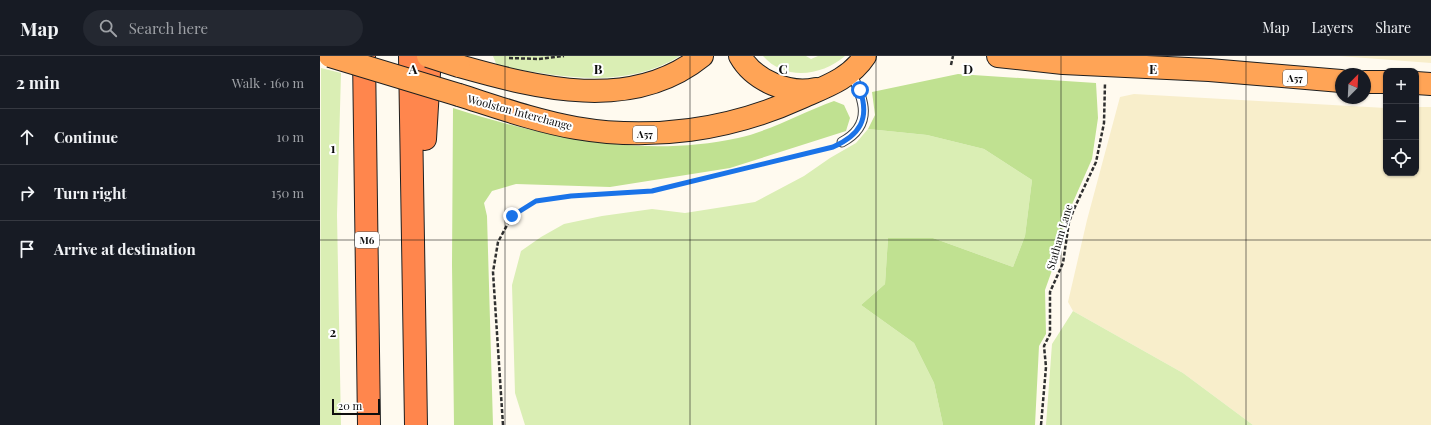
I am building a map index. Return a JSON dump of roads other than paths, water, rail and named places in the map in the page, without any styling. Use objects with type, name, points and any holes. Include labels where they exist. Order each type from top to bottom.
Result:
[{"type":"highway","name":"Woolston Interchange","points":[[330,56],[553,123],[597,131],[636,134],[685,131],[738,121],[776,110],[827,86],[863,62]]},
{"type":"highway","name":"M6","points":[[364,56],[368,425]]},
{"type":"highway","points":[[410,56],[416,425]]},
{"type":"highway","points":[[414,288],[429,56],[458,66],[519,83],[562,89],[599,91],[636,87],[655,82],[674,75],[702,56]]},
{"type":"highway","name":"Woolston Interchange","points":[[740,56],[754,73],[767,82],[781,87],[798,90],[827,86]]},
{"type":"highway","name":"A57","points":[[998,56],[1063,63],[1209,70],[1335,80]]},
{"type":"highway","name":"A57","points":[[1143,56],[1209,70]]},
{"type":"highway","points":[[1371,82],[1383,82]]},
{"type":"highway","points":[[1419,83],[1431,84]]},
{"type":"lane","points":[[842,142],[851,138],[858,130],[863,116],[863,62]]}]
